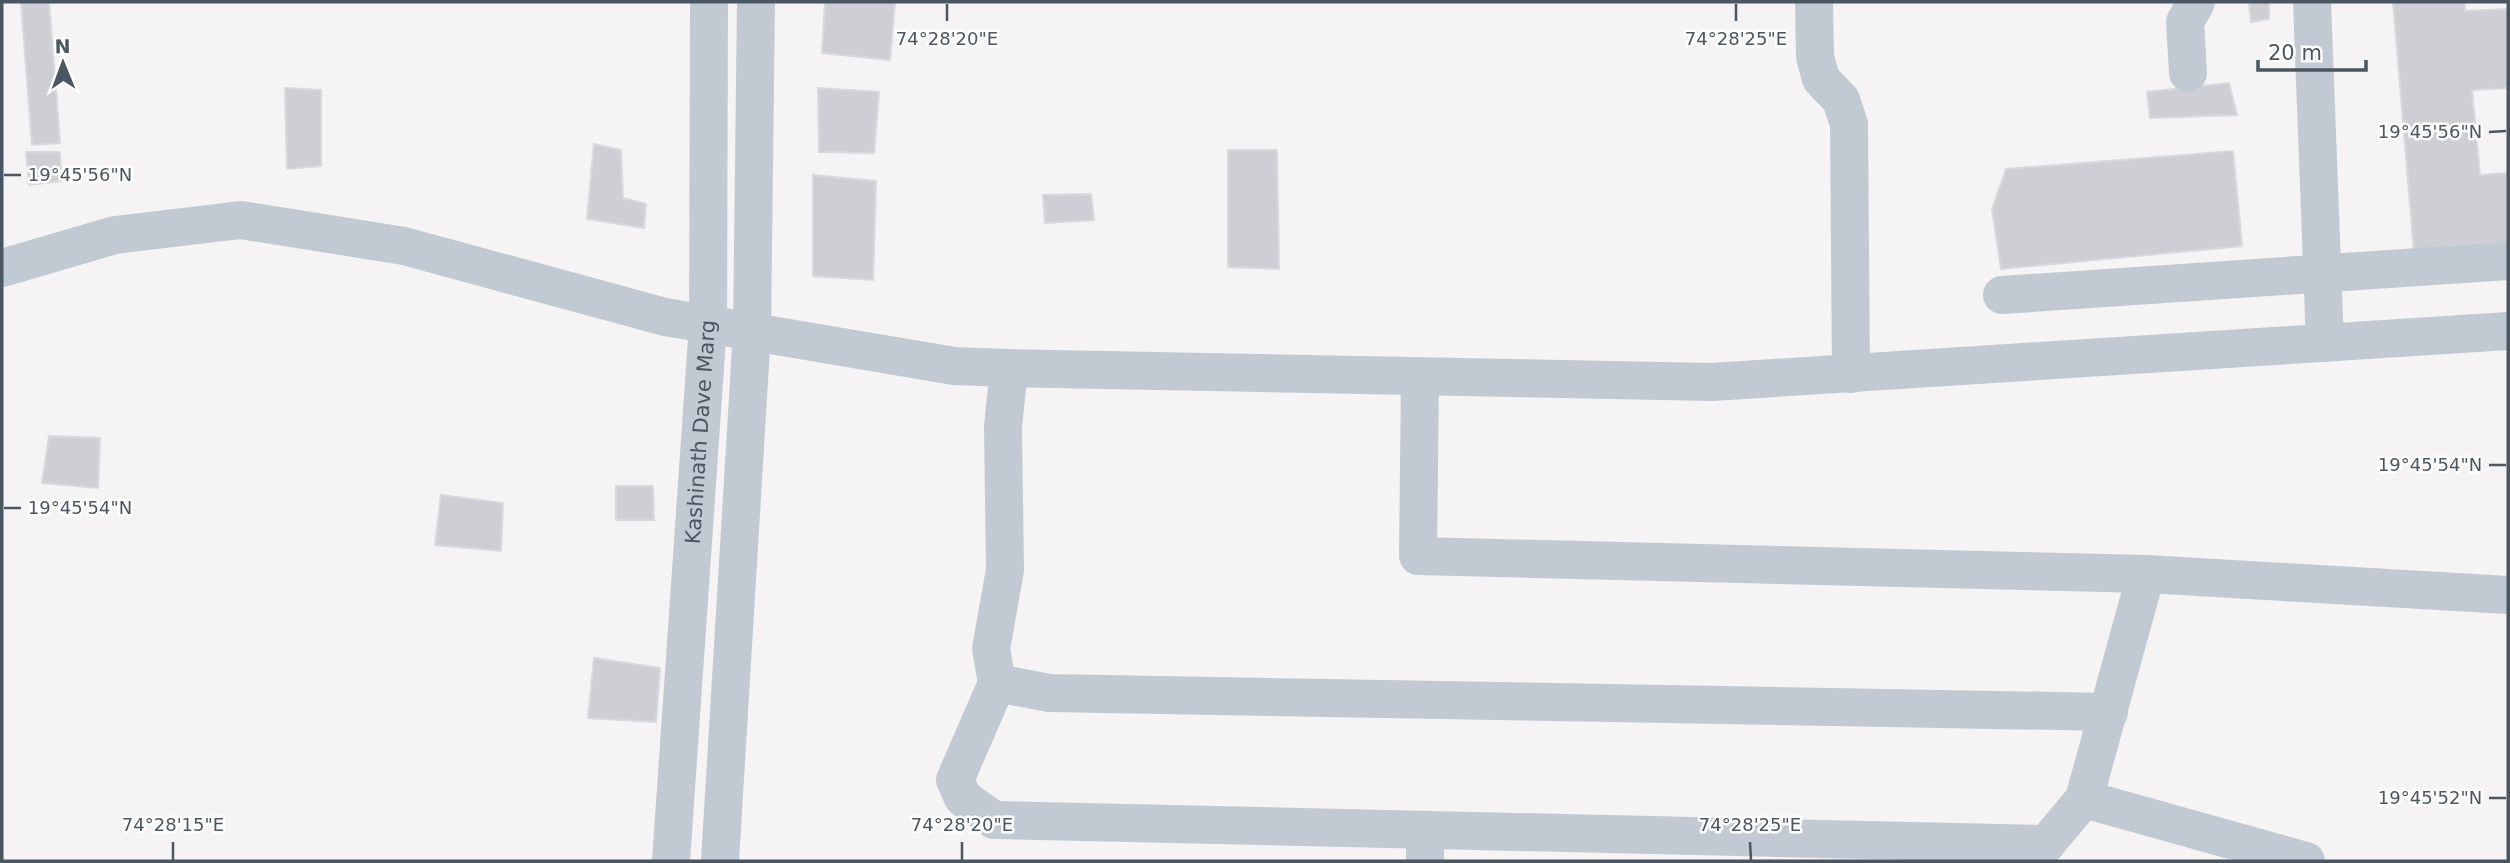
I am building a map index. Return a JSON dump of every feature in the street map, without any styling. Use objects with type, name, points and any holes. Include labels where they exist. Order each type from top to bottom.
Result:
[{"type":"street","name":"Kashinath Dave Marg","points":[[671,861],[708,324],[709,2]]},
{"type":"street","points":[[720,861],[752,331],[756,2]]},
{"type":"street","points":[[1814,2],[1815,57],[1821,79],[1841,100],[1849,124],[1850,373]]},
{"type":"street","points":[[2188,73],[2185,22],[2196,2]]},
{"type":"street","points":[[2312,2],[2325,343]]},
{"type":"street","points":[[2,268],[115,235],[241,220],[404,246],[665,317],[954,366],[1009,368],[1712,382],[2508,331]]},
{"type":"street","points":[[2002,295],[2508,261]]},
{"type":"street","points":[[1009,368],[1003,427],[1005,570],[991,649],[998,684],[955,780],[963,798],[994,820],[1425,845],[2033,853],[2084,799],[2146,574]]},
{"type":"street","points":[[1420,376],[1418,556],[2146,574],[2508,596]]},
{"type":"street","points":[[998,684],[1049,693],[2109,712]]},
{"type":"street","points":[[2084,799],[2306,861]]},
{"type":"building","points":[[21,2],[49,2],[60,143],[32,145]]},
{"type":"building","points":[[825,2],[895,2],[890,60],[822,53]]},
{"type":"building","points":[[2249,2],[2269,2],[2269,19],[2251,22]]},
{"type":"building","points":[[2393,2],[2465,2],[2465,11],[2508,9],[2508,88],[2472,90],[2480,175],[2508,173],[2508,246],[2414,252]]},
{"type":"building","points":[[2229,83],[2237,115],[2150,118],[2147,92]]},
{"type":"building","points":[[285,88],[321,90],[321,166],[287,169]]},
{"type":"building","points":[[818,88],[879,92],[874,153],[819,152]]},
{"type":"building","points":[[594,144],[621,150],[623,198],[646,204],[644,228],[587,219]]},
{"type":"building","points":[[1228,150],[1277,150],[1279,269],[1228,267]]},
{"type":"building","points":[[2233,151],[2242,246],[2001,269],[1992,209],[2006,169]]},
{"type":"building","points":[[26,152],[60,152],[61,181],[29,185]]},
{"type":"building","points":[[813,175],[876,181],[873,280],[813,276]]},
{"type":"building","points":[[1091,194],[1094,220],[1045,223],[1043,195]]},
{"type":"building","points":[[49,436],[100,438],[98,488],[42,483]]},
{"type":"building","points":[[616,486],[653,486],[654,520],[616,520]]},
{"type":"building","points":[[441,495],[503,503],[501,551],[435,545]]},
{"type":"building","points":[[594,658],[660,668],[656,722],[588,718]]}]
